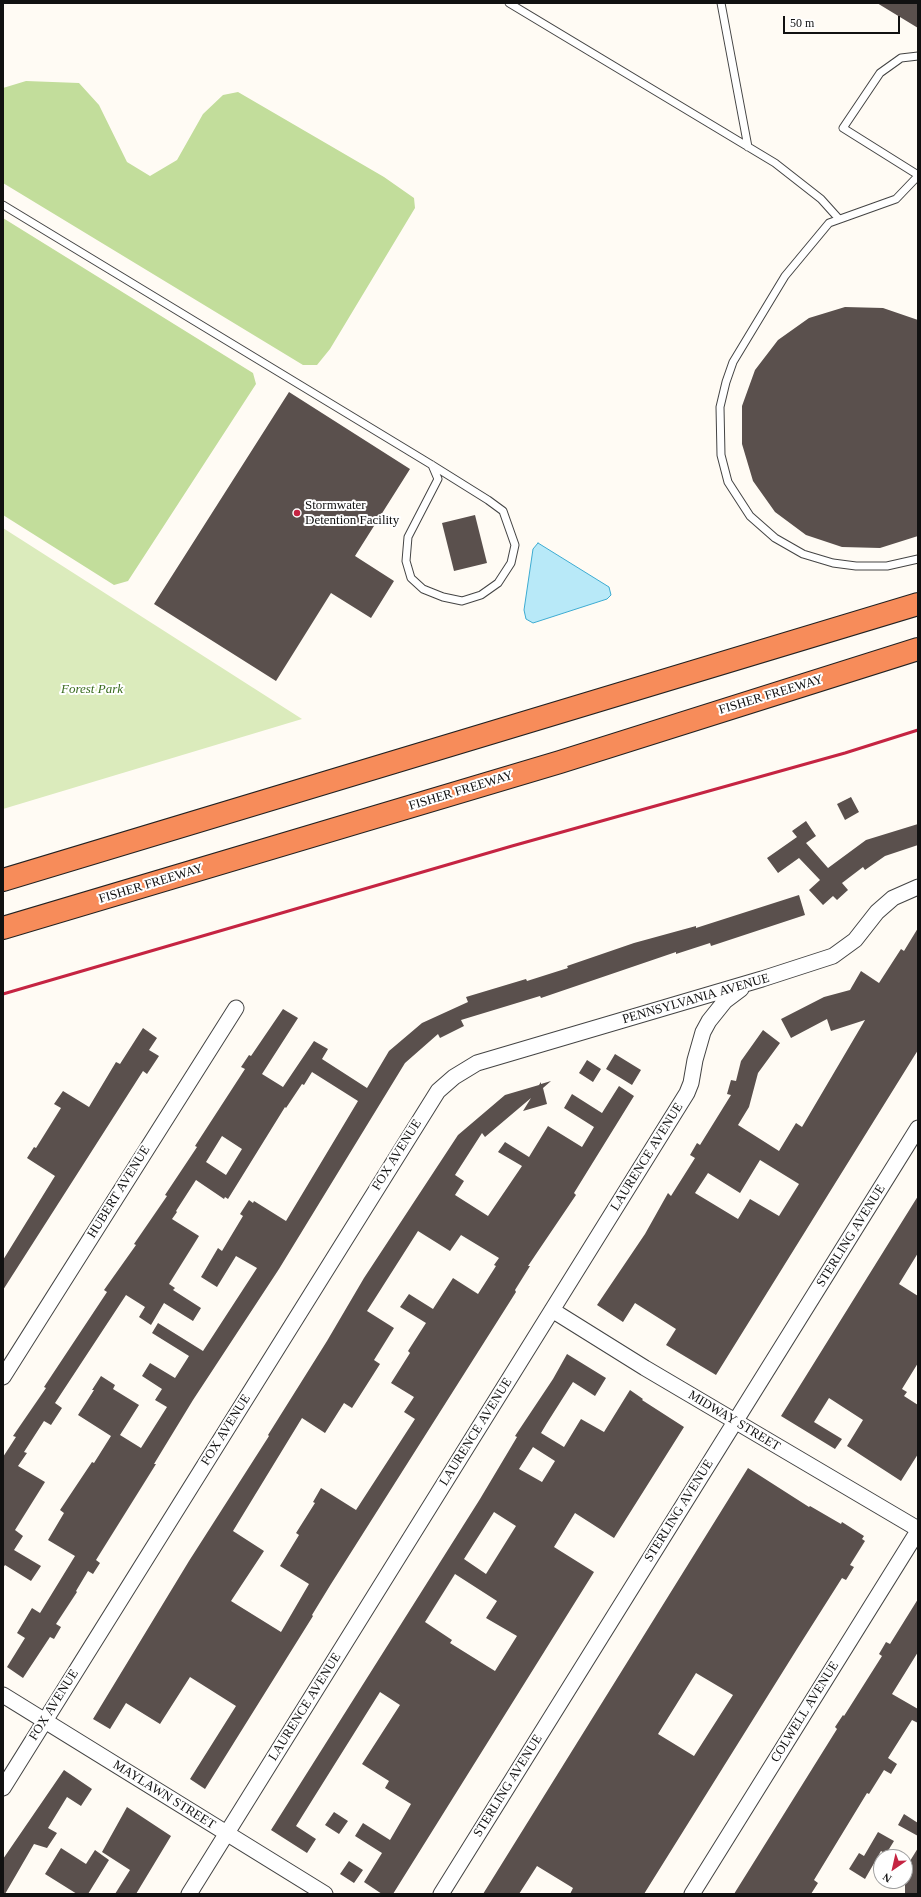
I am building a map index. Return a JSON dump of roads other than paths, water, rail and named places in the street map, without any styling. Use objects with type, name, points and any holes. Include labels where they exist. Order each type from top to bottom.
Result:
[{"type":"highway","points":[[3,880],[918,604]]},
{"type":"highway","name":"FISHER FREEWAY","points":[[3,928],[560,762],[918,649]]},
{"type":"street","name":"PENNSYLVANIA AVENUE","points":[[454,1077],[478,1063],[762,979],[833,956],[855,940],[877,912],[893,898],[918,887]]},
{"type":"street","name":"LAURENCE AVENUE","points":[[189,1894],[687,1093],[691,1083],[695,1060],[703,1032],[709,1021],[725,1001],[738,991],[762,979]]},
{"type":"street","name":"HUBERT AVENUE","points":[[3,1377],[236,1008]]},
{"type":"street","name":"FOX AVENUE","points":[[3,1788],[431,1101],[454,1077]]},
{"type":"street","name":"STERLING AVENUE","points":[[441,1894],[918,1128]]},
{"type":"street","name":"MIDWAY STREET","points":[[552,1310],[645,1368],[918,1530]]},
{"type":"street","name":"COLWELL AVENUE","points":[[692,1894],[918,1530]]},
{"type":"street","name":"MAYLAWN STREET","points":[[3,1695],[325,1894]]},
{"type":"lane","points":[[510,3],[775,163],[795,177],[821,199],[839,219]]},
{"type":"lane","points":[[721,3],[748,147]]},
{"type":"lane","points":[[918,56],[901,58],[880,74],[843,128],[918,176],[896,199],[829,222],[785,276],[733,362],[720,407],[721,455],[728,482],[750,516],[774,538],[803,554],[833,563],[856,566],[887,566],[918,559]]},
{"type":"lane","points":[[3,205],[432,465],[503,511],[515,545],[511,563],[498,583],[481,595],[462,601],[443,597],[424,589],[411,578],[406,561],[408,537],[438,479],[432,465]]},
{"type":"water","points":[[538,543],[609,587],[611,595],[607,599],[533,623],[526,619],[524,610],[533,549]]},
{"type":"railway","points":[[3,994],[512,846],[845,753],[918,730]]},
{"type":"place","name":"Stormwater Detention Facility","points":[[297,513]]},
{"type":"park label","name":"Forest Park","points":[[92,690]]}]
